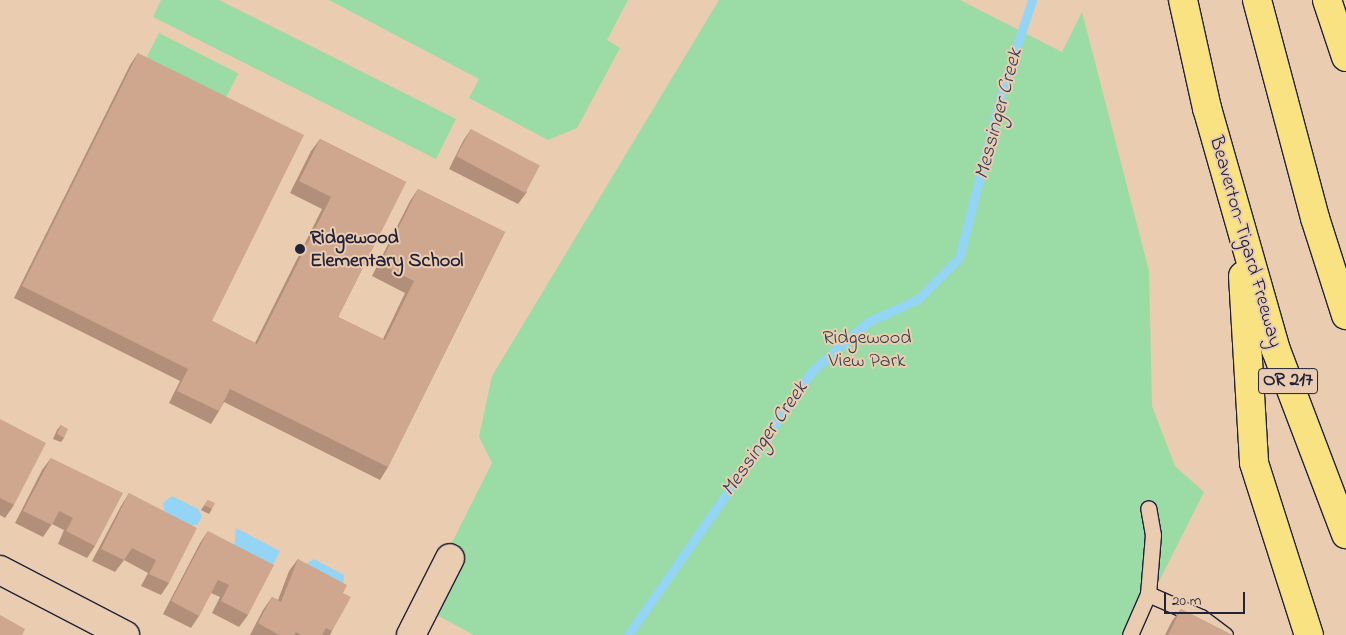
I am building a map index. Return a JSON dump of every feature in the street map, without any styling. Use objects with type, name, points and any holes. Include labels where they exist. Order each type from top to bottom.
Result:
[{"type":"highway","name":"Beaverton-Tigard Freeway","points":[[1183,0],[1240,224],[1276,350],[1346,534]]},
{"type":"highway","points":[[1257,0],[1315,218],[1346,315]]},
{"type":"highway","points":[[1327,0],[1346,57]]},
{"type":"highway","points":[[1240,224],[1254,463],[1309,635]]},
{"type":"street","points":[[411,635],[450,558]]},
{"type":"street","points":[[0,570],[125,635]]},
{"type":"lane","points":[[1130,635],[1148,594],[1153,535],[1148,508]]},
{"type":"lane","points":[[1148,594],[1201,617],[1225,635]]},
{"type":"green space","points":[[161,0],[219,0],[456,119],[436,159],[153,17]]},
{"type":"green space","points":[[329,0],[628,0],[607,40],[620,48],[577,128],[548,140],[469,98],[479,79]]},
{"type":"green space","name":"Ridgewood View Park","points":[[719,0],[960,0],[1062,52],[1082,12],[1149,271],[1152,406],[1175,466],[1204,492],[1132,635],[474,635],[420,606],[492,463],[479,437],[492,376]]},
{"type":"green space","points":[[159,33],[238,73],[222,106],[142,66]]},
{"type":"water","points":[[172,496],[198,509],[202,516],[198,524],[189,527],[165,514],[163,503]]},
{"type":"water","points":[[236,528],[280,551],[271,569],[234,549]]},
{"type":"water","points":[[314,559],[344,575],[343,587],[302,566]]},
{"type":"building","points":[[138,53],[304,135],[212,321],[257,344],[331,197],[299,181],[320,139],[406,182],[338,317],[385,340],[414,281],[380,264],[418,189],[505,232],[388,467],[230,389],[219,411],[177,391],[188,369],[22,286]]},
{"type":"building","points":[[471,129],[540,166],[525,193],[456,156]]},
{"type":"building","points":[[0,419],[46,443],[14,505],[0,498]]},
{"type":"building","points":[[61,425],[68,429],[64,438],[57,434]]},
{"type":"building","points":[[51,458],[123,493],[95,546],[66,531],[73,518],[59,511],[52,525],[23,511]]},
{"type":"building","points":[[129,493],[197,528],[169,583],[149,574],[156,560],[132,548],[124,560],[101,549]]},
{"type":"building","points":[[208,500],[215,503],[212,509],[204,505]]},
{"type":"building","points":[[208,531],[274,565],[248,615],[221,601],[229,585],[218,580],[199,616],[171,601]]},
{"type":"building","points":[[298,559],[347,585],[343,593],[351,597],[332,631],[326,628],[322,635],[301,635],[296,632],[294,635],[279,635],[258,623],[272,597],[281,602]]},
{"type":"building","points":[[1181,609],[1232,635],[1168,635]]},
{"type":"building","points":[[0,615],[25,629],[22,635],[0,635]]},
{"type":"waterway","name":"Messinger Creek","points":[[628,635],[812,371],[868,322],[918,299],[959,258],[1001,94],[1032,0]]},
{"type":"place","name":"Ridgewood Elementary School","points":[[300,249]]}]
